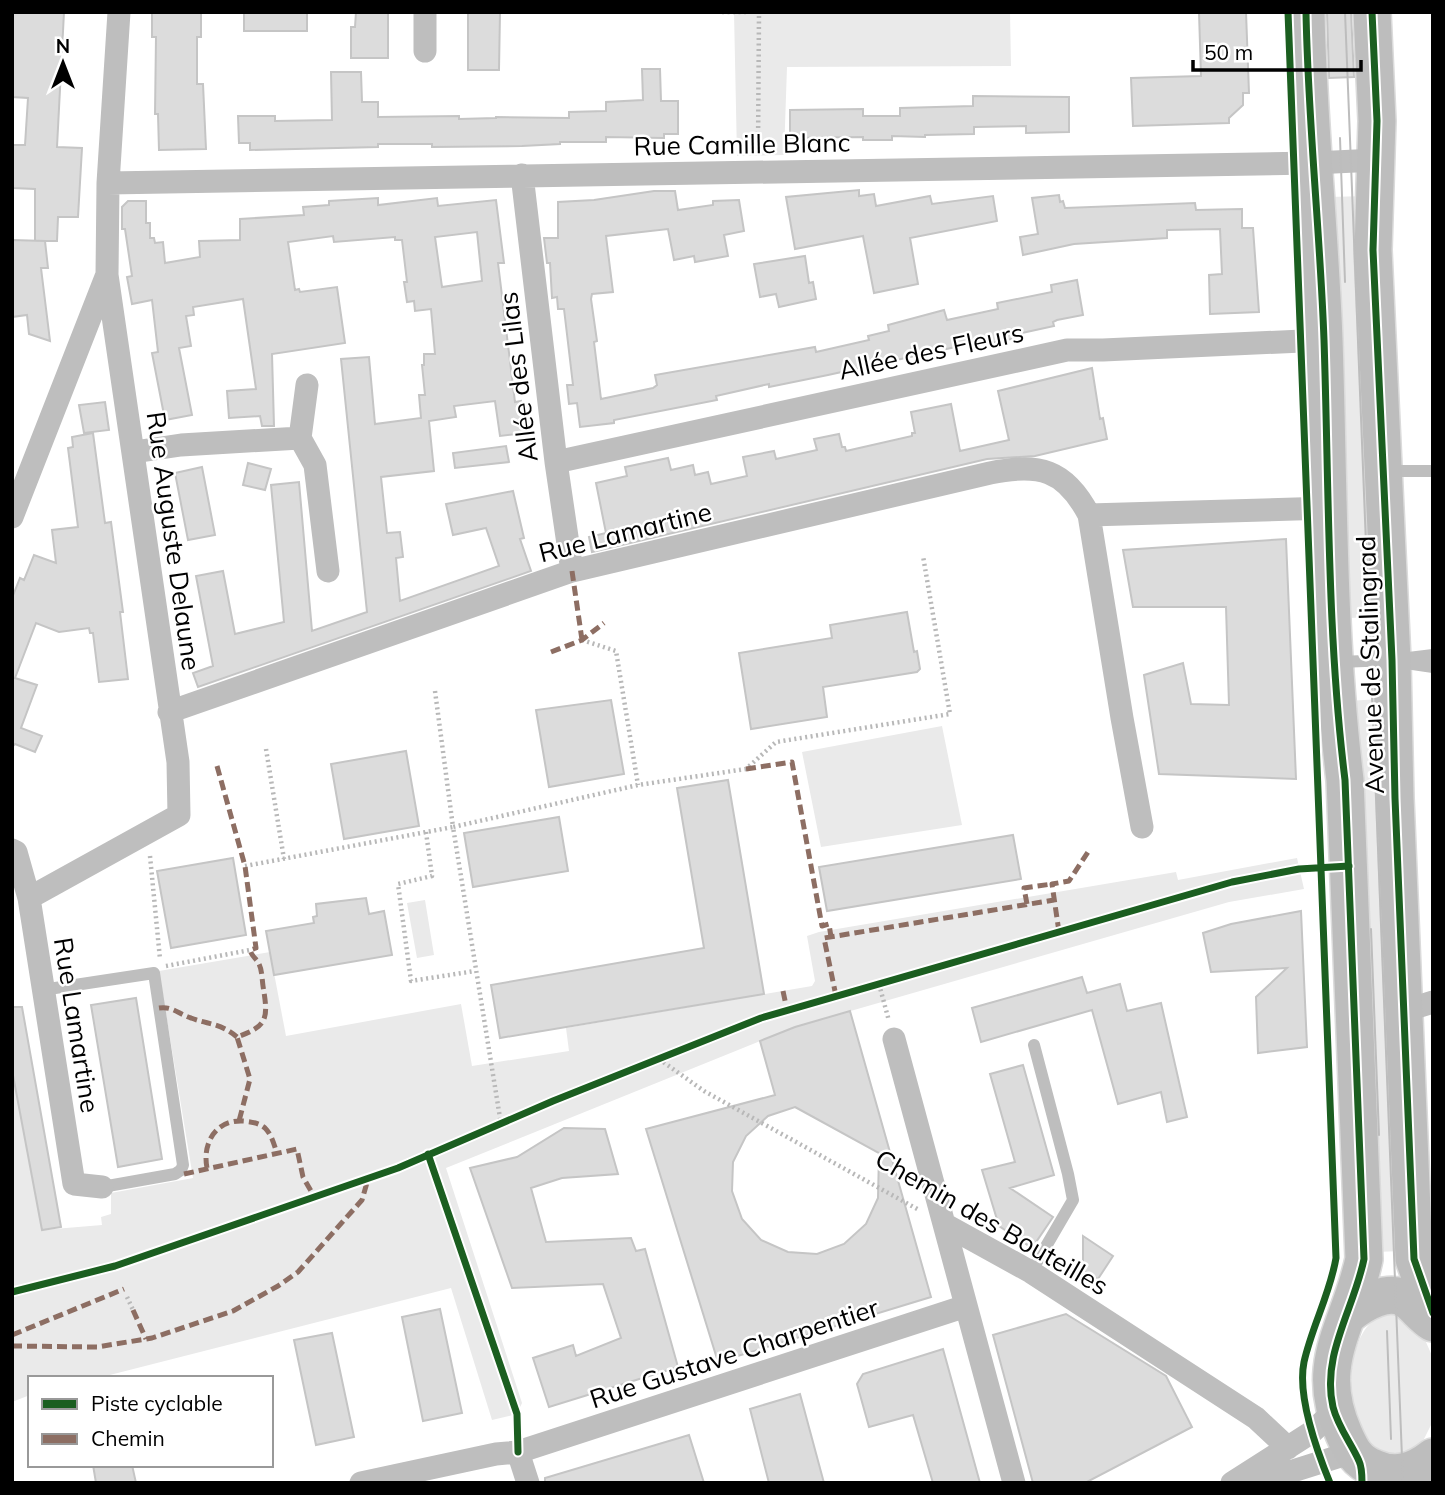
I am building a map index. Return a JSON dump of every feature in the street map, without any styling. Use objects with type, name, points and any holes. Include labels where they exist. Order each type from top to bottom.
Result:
[{"type":"main road","name":"Avenue de Stalingrad","points":[[1306,12],[1313,163],[1321,250],[1334,662],[1345,780],[1364,1259],[1358,1287],[1337,1339],[1331,1365],[1331,1395],[1334,1411],[1359,1466]]},
{"type":"main road","name":"Avenue de Stalingrad","points":[[1372,12],[1377,160],[1373,250],[1383,471],[1392,660],[1418,1007],[1418,1213],[1414,1259],[1433,1313]]},
{"type":"main road","points":[[1347,1316],[1360,1305],[1374,1299],[1396,1297],[1405,1298],[1433,1324]]},
{"type":"main road","points":[[1359,1466],[1403,1472],[1418,1469],[1433,1457]]},
{"type":"street","name":"Rue Auguste Delaune","points":[[119,12],[108,183],[107,275],[178,762],[179,815],[144,835]]},
{"type":"street","points":[[425,12],[425,51]]},
{"type":"street","name":"Rue Camille Blanc","points":[[108,183],[1377,160]]},
{"type":"street","name":"Allée des Lilas","points":[[522,175],[556,462],[572,571]]},
{"type":"street","name":"Rue Auguste Delaune","points":[[12,517],[107,275]]},
{"type":"street","name":"Allée des Fleurs","points":[[556,462],[1067,350],[1324,340]]},
{"type":"street","points":[[307,385],[300,439],[315,465],[328,571]]},
{"type":"street","points":[[134,452],[181,445],[300,439]]},
{"type":"street","name":"Rue Lamartine","points":[[169,712],[572,571],[1014,468],[1048,472],[1060,478],[1079,496],[1089,515],[1142,827]]},
{"type":"street","points":[[1089,515],[1329,508]]},
{"type":"street","points":[[29,898],[144,835]]},
{"type":"street","name":"Rue Lamartine","points":[[12,850],[16,852],[29,898],[74,1184],[102,1187]]},
{"type":"street","points":[[894,1039],[1014,1483]]},
{"type":"street","name":"Chemin des Bouteilles","points":[[944,1224],[1031,1272],[1256,1418],[1287,1448]]},
{"type":"street","name":"Rue Gustave Charpentier","points":[[367,1482],[496,1454],[518,1452],[966,1306]]},
{"type":"street","points":[[1232,1483],[1312,1432],[1334,1411]]},
{"type":"street","points":[[518,1452],[528,1483]]},
{"type":"street","points":[[1255,1483],[1359,1466]]},
{"type":"lane","points":[[1383,471],[1433,471]]},
{"type":"lane","points":[[1334,662],[1433,655]]},
{"type":"lane","points":[[1392,660],[1433,667]]},
{"type":"lane","points":[[42,990],[154,973],[183,1165],[175,1174],[102,1187]]},
{"type":"lane","points":[[1031,1272],[1073,1200],[1034,1045]]},
{"type":"path","points":[[722,12],[746,12]]},
{"type":"path","points":[[758,12],[758,172]]},
{"type":"path","points":[[245,866],[453,827],[638,785],[746,769],[776,742],[950,714],[923,556]]},
{"type":"path","points":[[582,640],[616,651],[638,785]]},
{"type":"path","points":[[435,691],[453,827],[501,1124]]},
{"type":"path","points":[[266,749],[284,859]]},
{"type":"path","points":[[426,832],[432,876],[398,884],[411,981],[475,971]]},
{"type":"path","points":[[144,835],[150,856],[160,967],[250,950]]},
{"type":"path","points":[[879,984],[894,1039]]},
{"type":"path","points":[[127,1297],[133,1310]]},
{"type":"shaded area","points":[[734,12],[1010,12],[1011,66],[787,67],[784,155],[737,156]]},
{"type":"shaded area","points":[[1366,196],[1377,617],[1349,618],[1329,197]]},
{"type":"shaded area","points":[[1381,699],[1403,1251],[1375,1252],[1347,701]]},
{"type":"shaded area","points":[[942,726],[962,825],[821,847],[802,752]]},
{"type":"shaded area","points":[[1297,858],[1304,889],[1229,902],[795,1027],[446,1168],[522,1403],[517,1414],[492,1420],[451,1288],[106,1376],[28,1376],[28,1396],[12,1402],[12,1069],[42,1230],[102,1225],[101,1217],[111,1214],[111,1193],[193,1178],[159,971],[270,952],[286,1036],[461,1004],[472,1066],[569,1051],[566,1028],[812,986],[815,981],[807,936],[819,932],[1176,872],[1178,880]]},
{"type":"shaded area","points":[[425,900],[434,955],[417,958],[407,903]]},
{"type":"shaded area","points":[[1394,1313],[1422,1333],[1433,1358],[1433,1421],[1421,1445],[1405,1457],[1379,1453],[1367,1442],[1359,1426],[1351,1387],[1356,1348],[1364,1332],[1377,1318]]},
{"type":"building","points":[[12,12],[64,12],[57,147],[82,148],[78,217],[58,217],[57,241],[35,241],[35,189],[12,188],[12,145],[25,145],[28,98],[12,97]]},
{"type":"building","points":[[152,12],[201,12],[201,37],[197,37],[197,84],[203,84],[206,149],[159,150],[158,114],[155,114],[156,37],[152,37]]},
{"type":"building","points":[[244,12],[307,12],[307,31],[244,31]]},
{"type":"building","points":[[356,12],[388,12],[388,58],[351,58],[351,27],[355,27]]},
{"type":"building","points":[[468,12],[500,12],[499,70],[468,70]]},
{"type":"building","points":[[1199,12],[1246,12],[1249,93],[1243,93],[1243,105],[1229,118],[1229,123],[1133,126],[1131,78],[1201,76]]},
{"type":"building","points":[[1327,12],[1351,12],[1354,77],[1329,78]]},
{"type":"building","points":[[642,69],[660,69],[661,101],[678,101],[678,134],[664,134],[664,138],[606,137],[606,142],[560,142],[522,146],[432,147],[432,144],[378,144],[378,147],[250,150],[250,143],[239,143],[238,116],[275,116],[275,121],[332,120],[331,72],[361,72],[362,102],[378,102],[378,117],[569,118],[569,112],[606,111],[606,102],[643,100]]},
{"type":"building","points":[[973,96],[1069,97],[1069,132],[1026,133],[1026,126],[974,127],[974,134],[892,136],[892,140],[863,140],[863,137],[790,138],[790,110],[863,109],[863,116],[900,116],[900,108],[973,106]]},
{"type":"building","points":[[859,190],[859,196],[874,194],[876,206],[930,196],[932,204],[993,196],[997,221],[910,238],[918,284],[874,293],[863,236],[795,249],[786,197]]},
{"type":"building","points":[[654,191],[675,191],[678,210],[713,205],[713,201],[739,200],[744,231],[724,235],[728,256],[695,262],[694,256],[674,260],[668,229],[606,236],[613,292],[592,294],[591,299],[601,399],[653,388],[657,385],[655,375],[815,347],[816,352],[869,340],[868,336],[889,331],[888,325],[944,310],[947,320],[998,309],[997,303],[1052,292],[1051,285],[1077,280],[1083,315],[1057,320],[1053,322],[1054,326],[1022,333],[1023,336],[1003,341],[984,344],[983,341],[769,387],[769,384],[716,396],[717,400],[614,420],[614,423],[580,427],[577,403],[569,404],[567,385],[573,385],[564,309],[558,309],[557,297],[552,298],[550,263],[547,263],[544,238],[558,238],[558,202],[594,200]]},
{"type":"building","points":[[1059,195],[1065,208],[1195,203],[1196,210],[1242,209],[1242,228],[1253,228],[1259,312],[1210,314],[1209,275],[1222,274],[1220,229],[1167,230],[1167,238],[1074,244],[1023,255],[1020,237],[1038,234],[1032,198]]},
{"type":"building","points":[[378,198],[378,205],[437,198],[438,206],[496,200],[504,263],[498,263],[515,402],[521,401],[523,433],[500,436],[495,401],[454,406],[456,417],[429,421],[434,471],[381,477],[387,533],[400,532],[403,557],[396,558],[400,601],[499,566],[486,528],[453,535],[446,504],[513,491],[524,538],[520,539],[531,571],[198,687],[193,673],[213,666],[196,576],[223,571],[235,634],[284,622],[271,485],[299,482],[312,631],[367,612],[341,359],[369,357],[375,424],[421,418],[419,395],[425,395],[422,365],[424,354],[435,354],[431,309],[415,311],[414,301],[407,302],[402,240],[395,240],[395,237],[334,242],[333,236],[288,242],[295,290],[299,289],[300,292],[337,287],[345,343],[272,354],[274,426],[262,426],[260,416],[229,418],[227,391],[256,389],[243,299],[193,307],[194,315],[186,316],[191,346],[179,348],[192,415],[165,420],[152,353],[158,352],[152,300],[132,304],[127,277],[132,276],[125,229],[122,229],[122,207],[128,201],[146,201],[146,223],[150,223],[150,238],[154,238],[155,243],[163,242],[165,263],[200,257],[199,241],[240,240],[240,219],[304,215],[303,207],[329,205],[329,201]],"holes":[[[477,232],[482,281],[442,287],[435,237]]]},
{"type":"building","points":[[12,240],[45,241],[48,268],[41,268],[50,341],[29,334],[27,315],[12,317]]},
{"type":"building","points":[[805,256],[809,283],[813,282],[816,299],[779,307],[776,294],[760,297],[754,264]]},
{"type":"building","points":[[1092,368],[1100,419],[1103,418],[1107,439],[1035,456],[987,459],[592,552],[589,537],[606,533],[596,483],[627,476],[625,467],[668,458],[671,470],[693,465],[695,475],[708,472],[711,484],[747,476],[743,457],[774,451],[776,459],[817,450],[814,439],[839,434],[842,447],[845,447],[846,451],[912,436],[912,433],[915,433],[911,412],[951,404],[960,451],[1009,440],[998,391]]},
{"type":"building","points":[[105,402],[109,430],[84,433],[79,405]]},
{"type":"building","points":[[93,433],[105,523],[111,522],[123,612],[120,612],[128,679],[99,682],[93,633],[90,633],[89,628],[59,632],[36,623],[15,678],[37,685],[21,728],[42,736],[35,752],[15,744],[12,747],[12,598],[20,578],[24,580],[34,555],[56,563],[52,530],[78,527],[68,448],[73,447],[72,437]]},
{"type":"building","points":[[506,446],[509,462],[455,468],[453,453]]},
{"type":"building","points":[[248,463],[271,469],[265,490],[243,485]]},
{"type":"building","points":[[202,467],[215,535],[188,540],[175,473]]},
{"type":"building","points":[[1286,539],[1296,779],[1159,774],[1144,675],[1183,663],[1191,704],[1229,705],[1226,607],[1133,607],[1123,550]]},
{"type":"building","points":[[907,612],[920,669],[917,672],[823,687],[827,717],[751,729],[739,653],[832,638],[830,625]]},
{"type":"building","points":[[611,700],[624,774],[549,787],[536,710]]},
{"type":"building","points":[[406,751],[419,826],[344,839],[331,764]]},
{"type":"building","points":[[728,780],[764,994],[500,1038],[491,985],[704,948],[677,788]]},
{"type":"building","points":[[559,817],[568,871],[473,887],[464,833]]},
{"type":"building","points":[[1013,835],[1021,879],[827,911],[819,867]]},
{"type":"building","points":[[233,858],[246,935],[171,948],[157,871]]},
{"type":"building","points":[[366,898],[369,914],[384,911],[392,955],[274,975],[266,931],[314,923],[313,917],[317,916],[316,904]]},
{"type":"building","points":[[1301,911],[1307,1047],[1258,1053],[1256,997],[1287,968],[1211,972],[1203,933],[1231,924]]},
{"type":"building","points":[[1082,977],[1087,993],[1120,984],[1127,1011],[1161,1003],[1187,1117],[1167,1122],[1161,1092],[1118,1104],[1092,1010],[981,1042],[972,1008]]},
{"type":"building","points":[[136,998],[162,1159],[118,1167],[91,1005]]},
{"type":"building","points":[[12,1007],[22,1007],[61,1227],[42,1230],[12,1070]]},
{"type":"building","points":[[850,1011],[931,1297],[718,1362],[646,1129],[775,1095],[760,1041],[795,1027]],"holes":[[[795,1107],[879,1153],[878,1198],[866,1224],[844,1244],[817,1254],[788,1252],[761,1240],[742,1219],[732,1191],[733,1162],[746,1136],[768,1116]]]},
{"type":"building","points":[[1023,1065],[1054,1175],[1010,1188],[1053,1217],[1032,1248],[999,1226],[982,1170],[1015,1162],[990,1074]]},
{"type":"building","points":[[564,1128],[605,1129],[618,1174],[562,1178],[531,1188],[546,1242],[631,1238],[636,1251],[645,1249],[678,1367],[549,1407],[533,1358],[573,1345],[576,1356],[621,1338],[603,1284],[512,1288],[470,1168],[517,1157]]},
{"type":"building","points":[[1083,1236],[1113,1256],[1098,1279],[1083,1270]]},
{"type":"building","points":[[440,1309],[462,1413],[423,1421],[402,1317]]},
{"type":"building","points":[[1066,1314],[1166,1376],[1192,1427],[1085,1483],[1033,1483],[993,1335]]},
{"type":"building","points":[[332,1333],[354,1437],[316,1445],[294,1340]]},
{"type":"building","points":[[943,1349],[980,1483],[933,1483],[913,1415],[869,1427],[857,1384],[863,1374]]},
{"type":"building","points":[[800,1394],[824,1483],[769,1483],[750,1409]]},
{"type":"building","points":[[689,1435],[704,1483],[545,1483],[545,1478]]},
{"type":"building","points":[[93,1467],[132,1467],[136,1483],[96,1483]]},
{"type":"tram line","points":[[1345,12],[1403,1483]]},
{"type":"tram line","points":[[1340,138],[1345,282]]},
{"type":"tram line","points":[[1371,929],[1379,1135]]},
{"type":"tram line","points":[[1387,1331],[1391,1439]]},
{"type":"marked path","points":[[572,571],[582,640]]},
{"type":"marked path","points":[[551,652],[582,640],[604,623]]},
{"type":"marked path","points":[[746,769],[792,762],[822,926],[829,924],[831,937]]},
{"type":"marked path","points":[[217,766],[245,866],[256,948],[250,950],[261,969],[266,1006],[261,1024],[237,1037],[250,1079],[239,1121]]},
{"type":"marked path","points":[[1059,932],[1052,884],[1069,881],[1090,849]]},
{"type":"marked path","points":[[1027,904],[1024,888],[1052,884]]},
{"type":"marked path","points":[[836,996],[824,938],[1054,900]]},
{"type":"marked path","points":[[783,991],[787,1010]]},
{"type":"marked path","points":[[159,1008],[172,1009],[220,1027],[237,1037]]},
{"type":"marked path","points":[[207,1168],[207,1150],[213,1134],[234,1121],[263,1126],[277,1153]]},
{"type":"marked path","points":[[184,1174],[297,1149],[303,1177],[315,1198]]},
{"type":"marked path","points":[[12,1346],[97,1347],[152,1338],[233,1311],[298,1272],[362,1200],[368,1179]]},
{"type":"marked path","points":[[12,1335],[124,1289]]},
{"type":"marked path","points":[[133,1310],[146,1339]]},
{"type":"cycle path","points":[[1288,12],[1336,1258],[1330,1284],[1307,1349],[1303,1391],[1319,1455],[1330,1483]]},
{"type":"cycle path","points":[[1306,12],[1324,340],[1332,615],[1345,780],[1364,1259],[1340,1332],[1331,1369],[1330,1388],[1335,1414],[1360,1463],[1362,1483]]},
{"type":"cycle path","points":[[1372,12],[1377,121],[1373,250],[1392,660],[1414,1259],[1433,1313]]},
{"type":"cycle path","points":[[12,1292],[115,1266],[398,1168],[553,1101],[761,1018],[1232,882],[1299,869],[1349,866]]},
{"type":"cycle path","points":[[428,1154],[517,1414],[518,1452]]}]
